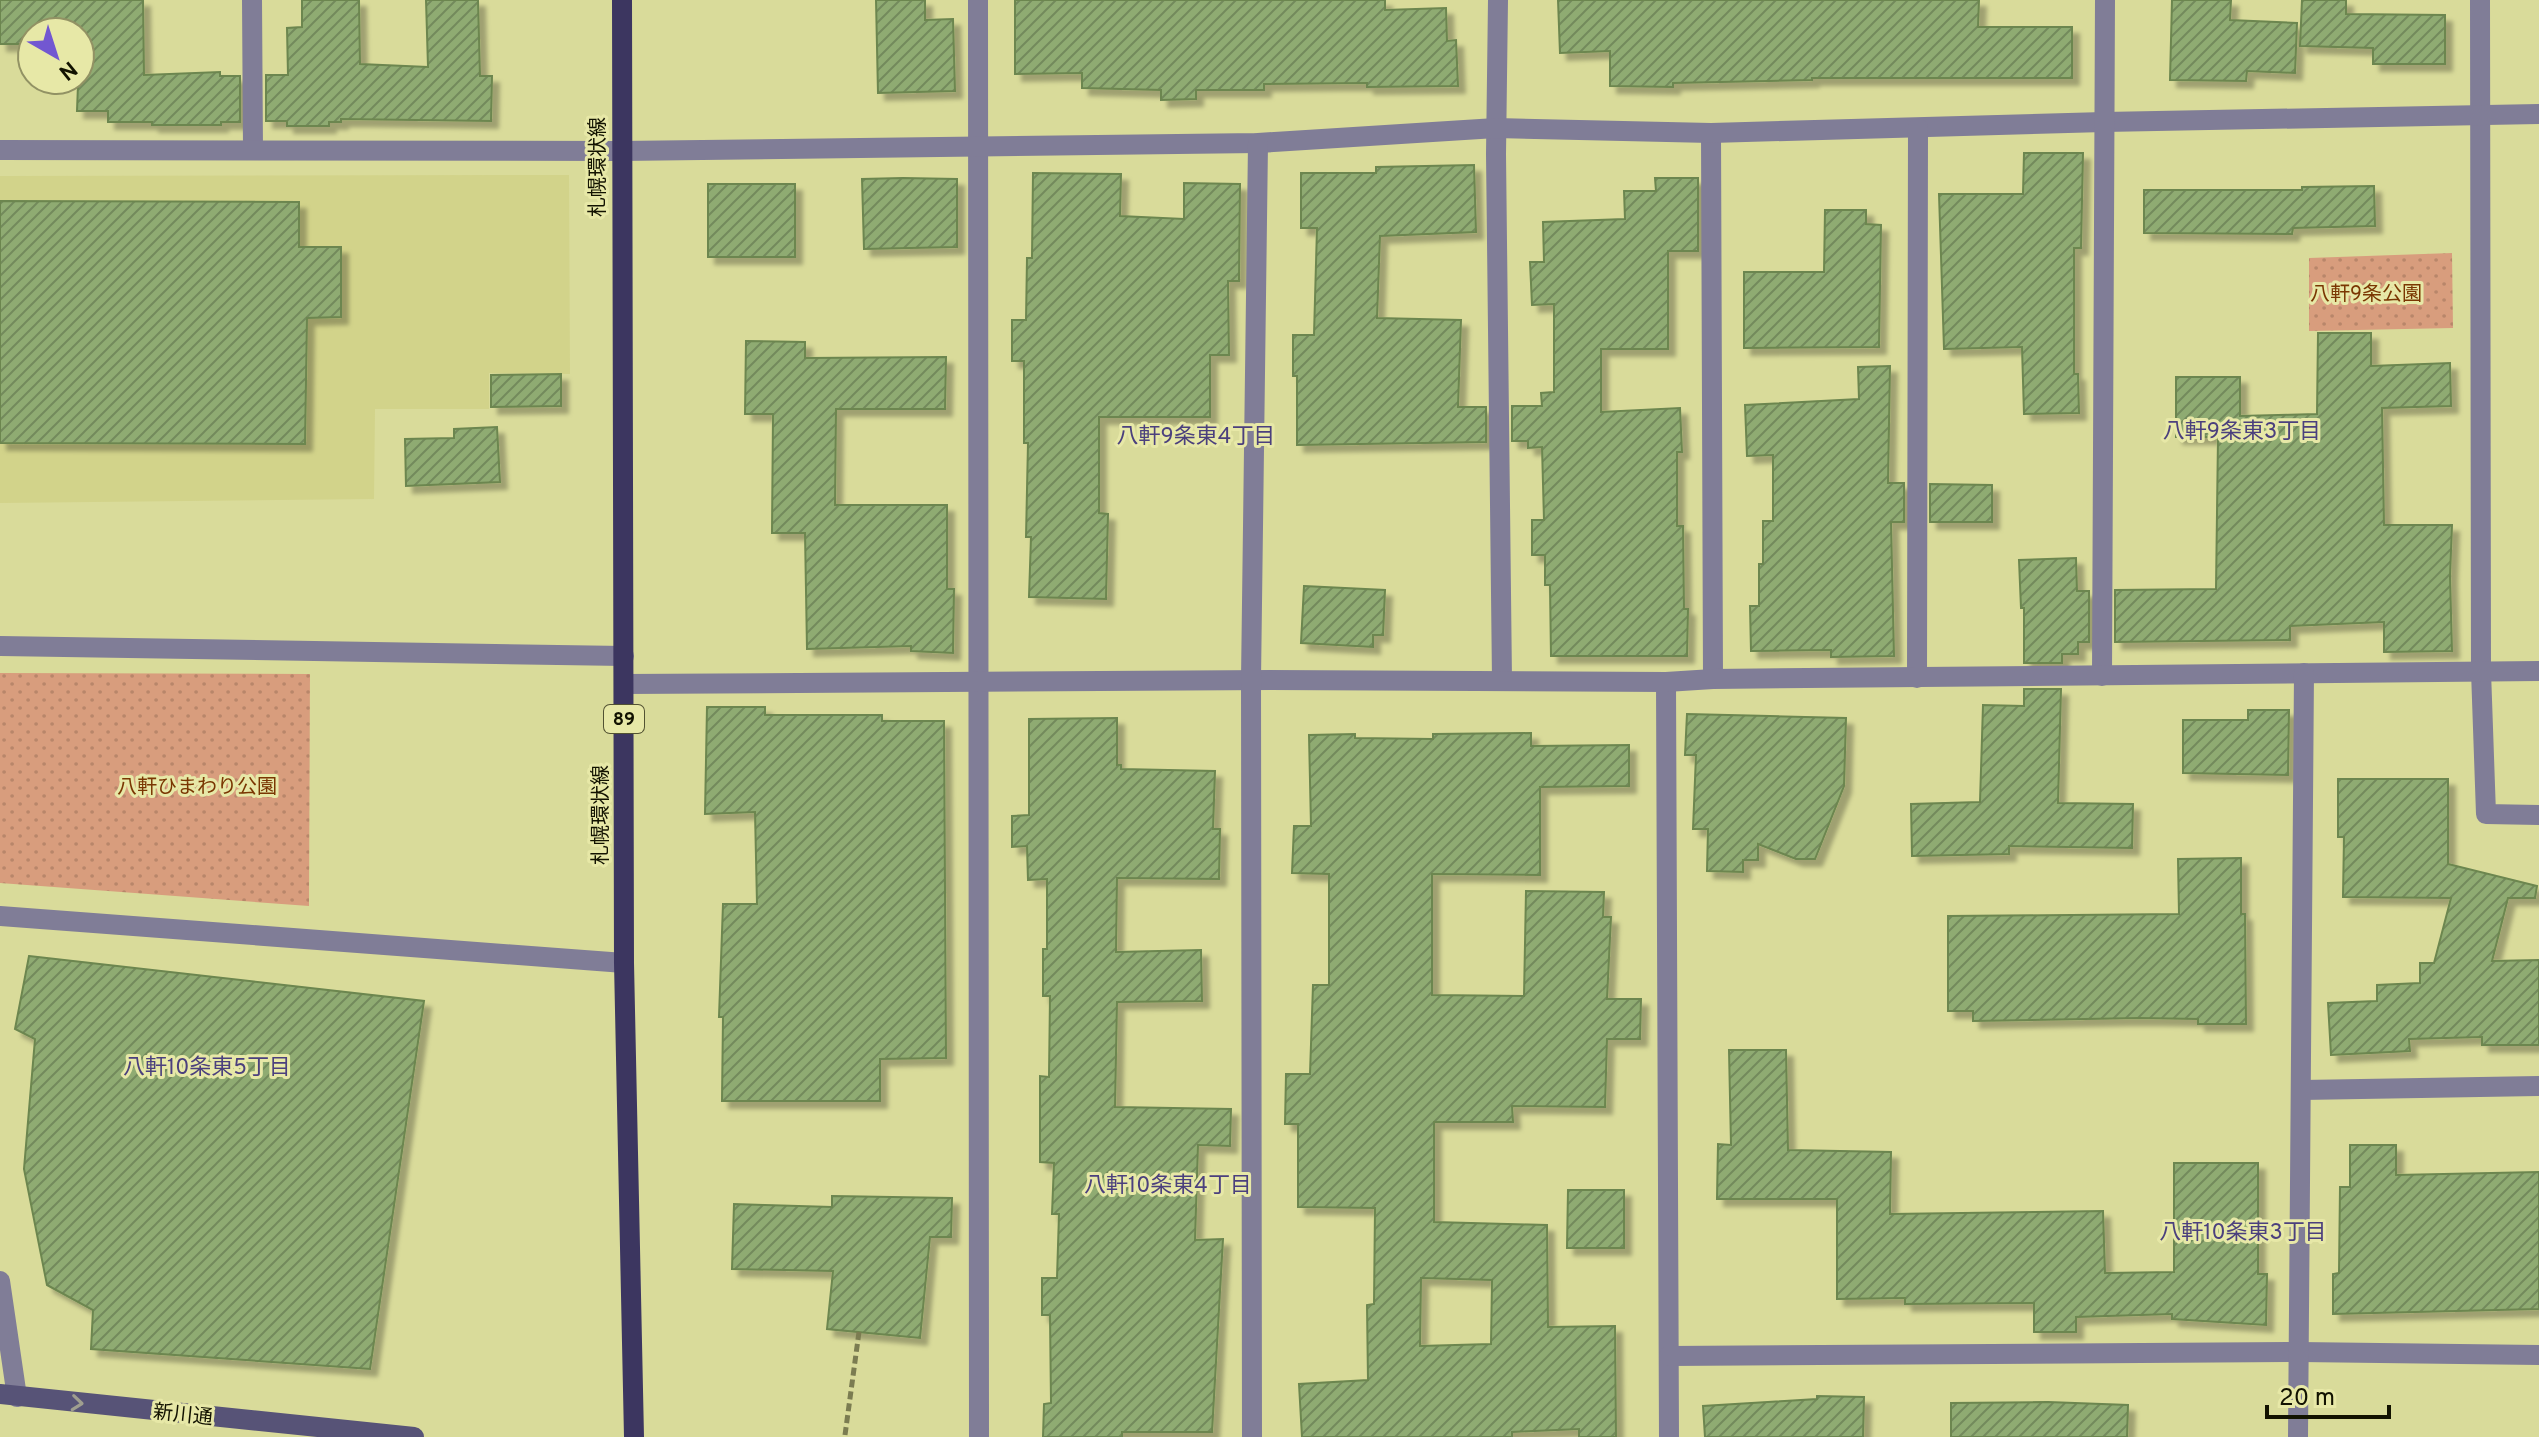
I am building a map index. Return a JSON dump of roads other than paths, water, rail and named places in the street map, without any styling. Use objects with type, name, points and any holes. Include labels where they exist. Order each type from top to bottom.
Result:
[{"type":"main road","name":"札幌環状線","points":[[622,0],[624,963],[634,1437]]},
{"type":"street","points":[[252,0],[253,149]]},
{"type":"street","points":[[978,0],[979,1437]]},
{"type":"street","points":[[1498,0],[1496,128],[1502,680]]},
{"type":"street","points":[[2102,676],[2105,0]]},
{"type":"street","points":[[2480,0],[2481,671],[2486,814],[2539,815]]},
{"type":"street","points":[[0,150],[620,151],[1258,143],[1496,128],[1711,133],[2539,114]]},
{"type":"street","points":[[1917,678],[1918,128]]},
{"type":"street","points":[[1711,133],[1713,679]]},
{"type":"street","points":[[1252,1437],[1251,680],[1258,143]]},
{"type":"street","points":[[0,646],[624,656]]},
{"type":"street","points":[[625,684],[1251,680],[1666,682],[1713,679],[2539,671]]},
{"type":"street","points":[[2298,1437],[2304,673]]},
{"type":"street","points":[[1666,682],[1669,1437]]},
{"type":"street","points":[[0,916],[624,963]]},
{"type":"street","points":[[2302,1090],[2539,1086]]},
{"type":"street","points":[[0,1281],[9,1396]]},
{"type":"street","points":[[1669,1356],[2300,1352],[2539,1355]]},
{"type":"street","name":"新川通","points":[[9,1396],[414,1437]]},
{"type":"district","name":"八軒9条東3丁目","points":[[2242,430]]},
{"type":"district","name":"八軒9条東4丁目","points":[[1196,435]]},
{"type":"district","name":"八軒10条東5丁目","points":[[207,1066]]},
{"type":"district","name":"八軒10条東4丁目","points":[[1168,1184]]},
{"type":"district","name":"八軒10条東3丁目","points":[[2243,1231]]},
{"type":"park label","name":"八軒9条公園","points":[[2366,293]]},
{"type":"park label","name":"八軒ひまわり公園","points":[[197,786]]}]
